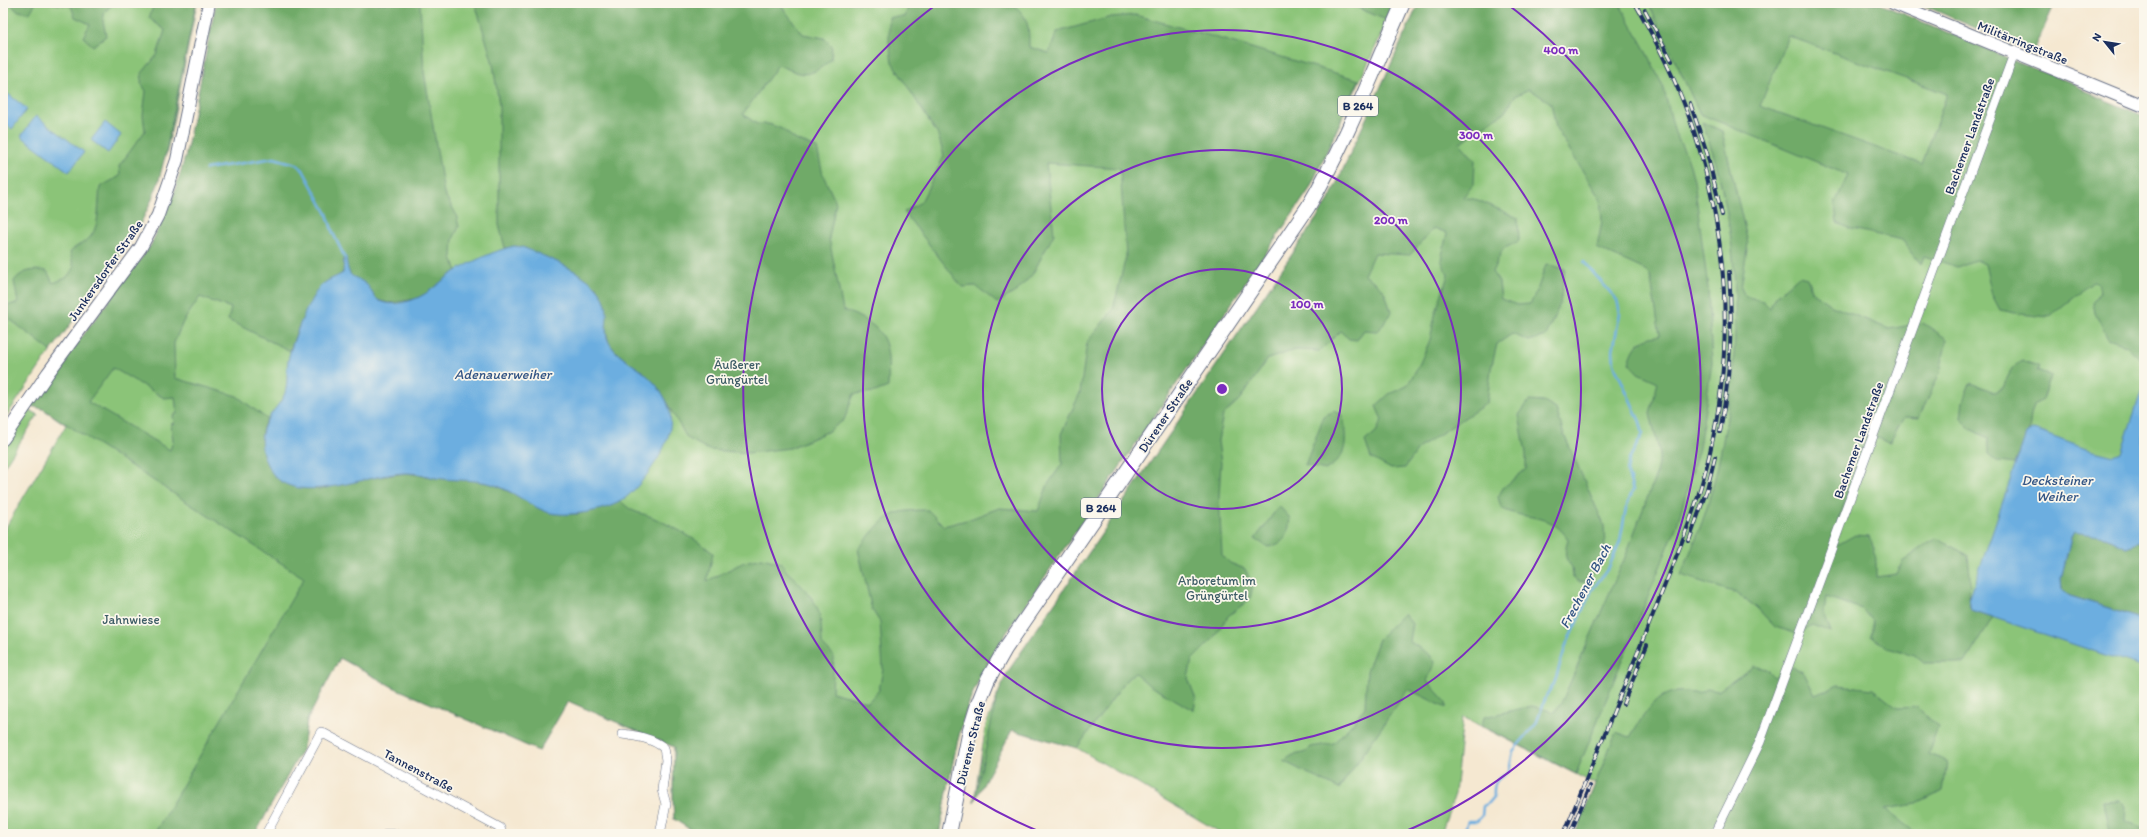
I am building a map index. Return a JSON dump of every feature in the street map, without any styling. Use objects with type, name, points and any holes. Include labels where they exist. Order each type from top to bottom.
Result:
[{"type":"main road","name":"Dürener Straße","points":[[949,834],[970,730],[988,679],[1005,649],[1308,207],[1340,146],[1404,3]]},
{"type":"street","name":"Junkersdorfer Straße","points":[[3,439],[51,369],[137,252],[158,215],[177,160],[209,3]]},
{"type":"street","name":"Militärringstraße","points":[[1893,3],[2014,54],[2144,106]]},
{"type":"street","name":"Bachemer Landstraße","points":[[1716,831],[1765,728],[2014,54]]},
{"type":"street","name":"Tannenstraße","points":[[266,834],[321,732],[500,828],[502,833]]},
{"type":"street","points":[[622,734],[639,736],[659,744],[666,753],[662,781],[666,804],[660,834]]},
{"type":"green space","points":[[3,3],[197,3],[167,152],[139,227],[3,421]]},
{"type":"green space","points":[[10,3],[36,3],[29,14],[16,10]]},
{"type":"green space","points":[[50,3],[115,3],[105,11],[103,20],[106,36],[93,46],[83,37],[90,24],[75,17],[71,6]]},
{"type":"green space","points":[[196,3],[165,156],[158,184],[150,204],[139,227],[97,282],[91,296],[51,351],[3,314],[3,303],[8,305],[18,303],[14,281],[25,272],[33,270],[47,271],[53,283],[66,278],[74,268],[70,253],[75,247],[86,241],[94,231],[97,219],[100,187],[120,176],[119,166],[145,131],[143,115],[146,91],[141,83],[142,73],[157,55],[165,30],[149,18],[154,4]]},
{"type":"green space","name":"Äußerer Grüngürtel","points":[[216,3],[1396,3],[1309,190],[1003,638],[984,670],[972,694],[959,735],[939,834],[697,834],[674,819],[674,747],[568,701],[539,751],[393,687],[340,658],[307,720],[303,748],[255,834],[3,834],[3,532],[66,425],[33,402],[151,245],[174,194],[186,154]]},
{"type":"green space","points":[[216,3],[420,3],[424,71],[444,193],[456,214],[459,227],[453,239],[452,257],[457,271],[433,290],[416,299],[388,303],[377,300],[369,288],[353,279],[345,267],[342,274],[322,285],[298,328],[290,351],[228,320],[231,308],[200,297],[183,322],[174,343],[175,378],[237,396],[267,419],[262,431],[262,448],[268,465],[318,490],[357,480],[407,473],[437,478],[472,480],[493,484],[553,513],[578,514],[621,501],[633,511],[669,525],[713,553],[707,581],[744,562],[762,558],[782,563],[787,571],[811,597],[818,610],[821,624],[822,644],[834,656],[832,692],[868,702],[879,690],[883,669],[880,622],[872,610],[858,549],[874,530],[887,518],[894,514],[903,512],[928,510],[944,526],[970,519],[999,508],[1038,511],[1048,484],[1062,464],[1061,434],[1080,393],[1087,342],[1113,310],[1126,256],[1120,168],[1046,163],[1054,234],[1032,275],[1017,291],[997,303],[976,286],[962,287],[904,212],[921,202],[944,156],[938,135],[892,62],[889,42],[889,17],[905,17],[909,3],[1011,3],[1025,17],[1029,34],[1029,47],[1049,53],[1057,32],[1111,17],[1135,15],[1359,80],[1309,190],[1003,638],[984,670],[972,694],[959,735],[939,834],[697,834],[674,819],[674,747],[568,701],[539,751],[393,687],[340,658],[307,720],[303,748],[255,834],[154,834],[304,578],[43,409],[30,406],[151,245],[174,194],[186,154]],"holes":[[[113,368],[164,398],[175,397],[177,414],[173,415],[174,423],[171,424],[173,441],[170,450],[88,402]]]},
{"type":"green space","points":[[475,3],[779,3],[803,34],[824,38],[832,46],[831,60],[811,73],[806,74],[794,72],[778,65],[743,114],[757,124],[769,124],[782,129],[796,140],[817,148],[823,175],[836,203],[829,238],[843,310],[858,316],[869,323],[878,330],[883,338],[887,347],[888,387],[875,392],[854,394],[844,420],[827,432],[790,448],[748,453],[709,450],[687,438],[661,393],[609,345],[598,288],[572,270],[522,247],[505,248],[499,225],[499,105],[493,64]]},
{"type":"green space","points":[[1352,3],[1394,3],[1386,20],[1358,8]]},
{"type":"green space","points":[[1419,3],[1878,3],[2024,65],[2075,84],[2086,92],[2144,116],[2144,834],[1575,834],[1595,784],[1463,717],[1455,794],[1441,834],[1223,834],[1077,748],[1012,730],[974,801],[986,725],[1007,673],[1329,200]]},
{"type":"green space","points":[[1419,3],[1619,3],[1663,86],[1675,133],[1688,158],[1694,180],[1708,288],[1712,363],[1699,448],[1677,525],[1576,774],[1482,726],[1484,717],[1532,706],[1555,712],[1563,699],[1626,555],[1655,477],[1660,455],[1650,414],[1658,382],[1638,373],[1629,363],[1636,346],[1639,343],[1648,338],[1660,335],[1650,275],[1645,270],[1597,248],[1602,221],[1600,199],[1556,128],[1551,103],[1529,89],[1515,96],[1505,112],[1460,143],[1475,160],[1474,184],[1463,197],[1478,200],[1518,218],[1519,241],[1503,249],[1492,272],[1499,282],[1501,299],[1517,305],[1530,304],[1537,291],[1546,264],[1565,269],[1560,304],[1546,336],[1529,341],[1512,334],[1497,344],[1491,369],[1487,403],[1419,448],[1405,468],[1391,469],[1371,458],[1365,441],[1376,432],[1382,420],[1376,406],[1389,394],[1407,386],[1420,363],[1430,340],[1435,315],[1448,275],[1441,260],[1447,233],[1434,228],[1410,255],[1374,253],[1364,275],[1383,289],[1387,298],[1391,312],[1383,325],[1377,331],[1364,330],[1357,340],[1349,339],[1340,331],[1320,351],[1295,350],[1268,359],[1240,399],[1223,415],[1218,441],[1221,463],[1219,496],[1222,555],[1230,563],[1245,569],[1253,585],[1250,599],[1228,616],[1212,640],[1192,660],[1188,678],[1196,699],[1194,710],[1150,686],[1135,673],[1127,679],[1077,748],[1012,730],[974,802],[997,696],[1007,673],[1329,200]]},
{"type":"green space","points":[[1648,3],[1878,3],[2024,65],[2075,84],[2086,92],[2144,116],[2144,363],[2126,345],[2108,339],[2095,313],[2093,302],[2100,292],[2098,283],[2092,282],[2049,317],[2019,314],[2000,310],[1992,295],[1985,264],[1975,260],[1957,267],[1924,256],[1921,264],[1902,240],[1852,229],[1837,223],[1835,203],[1848,175],[1700,114]],"holes":[[[1788,36],[1947,94],[1922,164],[1760,106]]]},
{"type":"green space","points":[[1918,3],[1944,3],[1953,7],[1955,3],[2055,3],[2033,53]]},
{"type":"green space","points":[[1702,122],[1722,131],[1748,243],[1741,288],[1745,296],[1763,301],[1770,308],[1774,298],[1799,276],[1807,278],[1812,292],[1832,306],[1889,329],[1923,323],[1947,339],[1940,372],[1919,418],[1904,417],[1890,442],[1869,436],[1831,541],[1839,544],[1855,535],[1869,536],[1875,552],[1876,577],[1897,574],[1902,562],[1936,538],[1968,555],[1970,575],[1969,604],[1971,610],[1993,617],[1965,663],[1924,663],[1914,655],[1887,648],[1871,636],[1873,621],[1862,609],[1826,597],[1824,614],[1831,632],[1812,625],[1798,634],[1775,627],[1756,607],[1736,593],[1681,575],[1699,531],[1718,465],[1726,425],[1735,343],[1733,260],[1728,220],[1720,180],[1710,143]]},
{"type":"green space","points":[[2022,361],[2039,366],[2037,371],[2050,376],[2042,400],[2034,405],[2029,431],[2015,464],[1998,462],[1988,454],[1988,438],[1970,429],[1961,418],[1963,401],[1970,383],[1995,392],[2003,388],[2008,376],[2015,366]]},
{"type":"green space","points":[[1529,401],[1544,402],[1556,409],[1565,437],[1604,525],[1605,550],[1595,572],[1587,582],[1579,582],[1573,578],[1572,567],[1567,561],[1566,557],[1568,539],[1561,530],[1545,520],[1519,515],[1501,508],[1498,497],[1503,488],[1526,469],[1526,454],[1519,415]]},
{"type":"green space","points":[[29,410],[38,415],[3,468],[3,449]]},
{"type":"green space","points":[[1334,411],[1343,415],[1345,432],[1344,447],[1339,459],[1325,470],[1305,465],[1324,416]]},
{"type":"green space","name":"Arboretum im Grüngürtel","points":[[1279,506],[1290,518],[1287,534],[1282,541],[1268,547],[1255,539]]},
{"type":"green space","points":[[2078,531],[2106,537],[2126,547],[2144,540],[2144,619],[2070,596],[2062,591],[2061,579],[2071,537],[2074,532]]},
{"type":"green space","points":[[1404,613],[1412,624],[1409,641],[1430,655],[1435,662],[1427,681],[1446,702],[1446,708],[1408,689],[1339,789],[1283,761],[1293,755],[1304,753],[1311,747],[1334,743],[1353,723],[1365,707],[1367,671],[1379,639]]},
{"type":"green space","points":[[1754,666],[1766,669],[1774,677],[1784,670],[1794,667],[1804,673],[1815,695],[1838,685],[1873,689],[1897,708],[1917,707],[1938,727],[1928,754],[1947,761],[1943,791],[1917,804],[1885,809],[1917,834],[1575,834],[1616,732],[1630,737],[1638,723],[1661,697],[1676,692],[1699,693],[1707,689],[1718,691]]},
{"type":"green space","points":[[2120,800],[2126,806],[2125,822],[2144,829],[2144,834],[2110,834],[2104,801]]},
{"type":"water","points":[[3,90],[27,109],[12,129],[3,122]]},
{"type":"water","points":[[36,116],[84,152],[69,172],[21,136]]},
{"type":"water","points":[[105,122],[121,135],[108,153],[91,140]]},
{"type":"water","name":"Adenauerweiher","points":[[514,246],[522,247],[566,266],[596,287],[606,304],[606,334],[609,342],[623,358],[651,379],[658,387],[667,403],[671,422],[666,442],[659,457],[634,490],[621,501],[605,508],[574,514],[555,514],[533,506],[492,484],[478,481],[443,479],[408,473],[392,474],[336,486],[300,488],[285,484],[273,474],[265,460],[263,453],[262,438],[265,424],[285,393],[287,386],[287,364],[297,332],[307,308],[318,289],[323,284],[343,273],[344,258],[346,257],[348,270],[350,273],[366,284],[379,301],[395,304],[417,298],[431,290],[464,266],[492,253]]},
{"type":"water","name":"Decksteiner Weiher","points":[[2144,383],[2143,541],[2126,547],[2106,537],[2074,532],[2071,537],[2061,579],[2062,591],[2070,596],[2144,619],[2144,668],[1971,610],[1969,600],[2026,434],[2032,430],[2037,431],[2086,449],[2114,456],[2121,453]]},
{"type":"waterway","points":[[206,169],[274,158],[296,164],[303,170],[327,214],[333,233],[345,258]]},
{"type":"waterway","name":"Frechener Bach","points":[[1466,834],[1465,829],[1468,821],[1477,821],[1482,816],[1483,806],[1489,803],[1494,797],[1494,787],[1496,781],[1509,771],[1513,751],[1536,724],[1547,694],[1554,684],[1566,645],[1592,590],[1609,567],[1620,541],[1626,508],[1633,490],[1627,471],[1629,459],[1643,434],[1640,422],[1614,364],[1613,350],[1620,313],[1617,300],[1584,262]]},
{"type":"railway","points":[[1564,834],[1691,517],[1705,474],[1710,452],[1718,410],[1723,367],[1725,325],[1723,282],[1719,239],[1712,197],[1701,155],[1683,100],[1664,58],[1635,3]]},
{"type":"railway","points":[[1645,10],[1672,61]]},
{"type":"railway","points":[[1690,103],[1707,153],[1722,215]]},
{"type":"railway","points":[[1720,432],[1730,352],[1731,312],[1729,272]]},
{"type":"railway","points":[[1689,541],[1707,489],[1715,457]]},
{"type":"railway","points":[[1623,704],[1647,645]]},
{"type":"railway","points":[[1570,834],[1590,786]]},
{"type":"park label","name":"Jahnwiese","points":[[131,619]]}]
